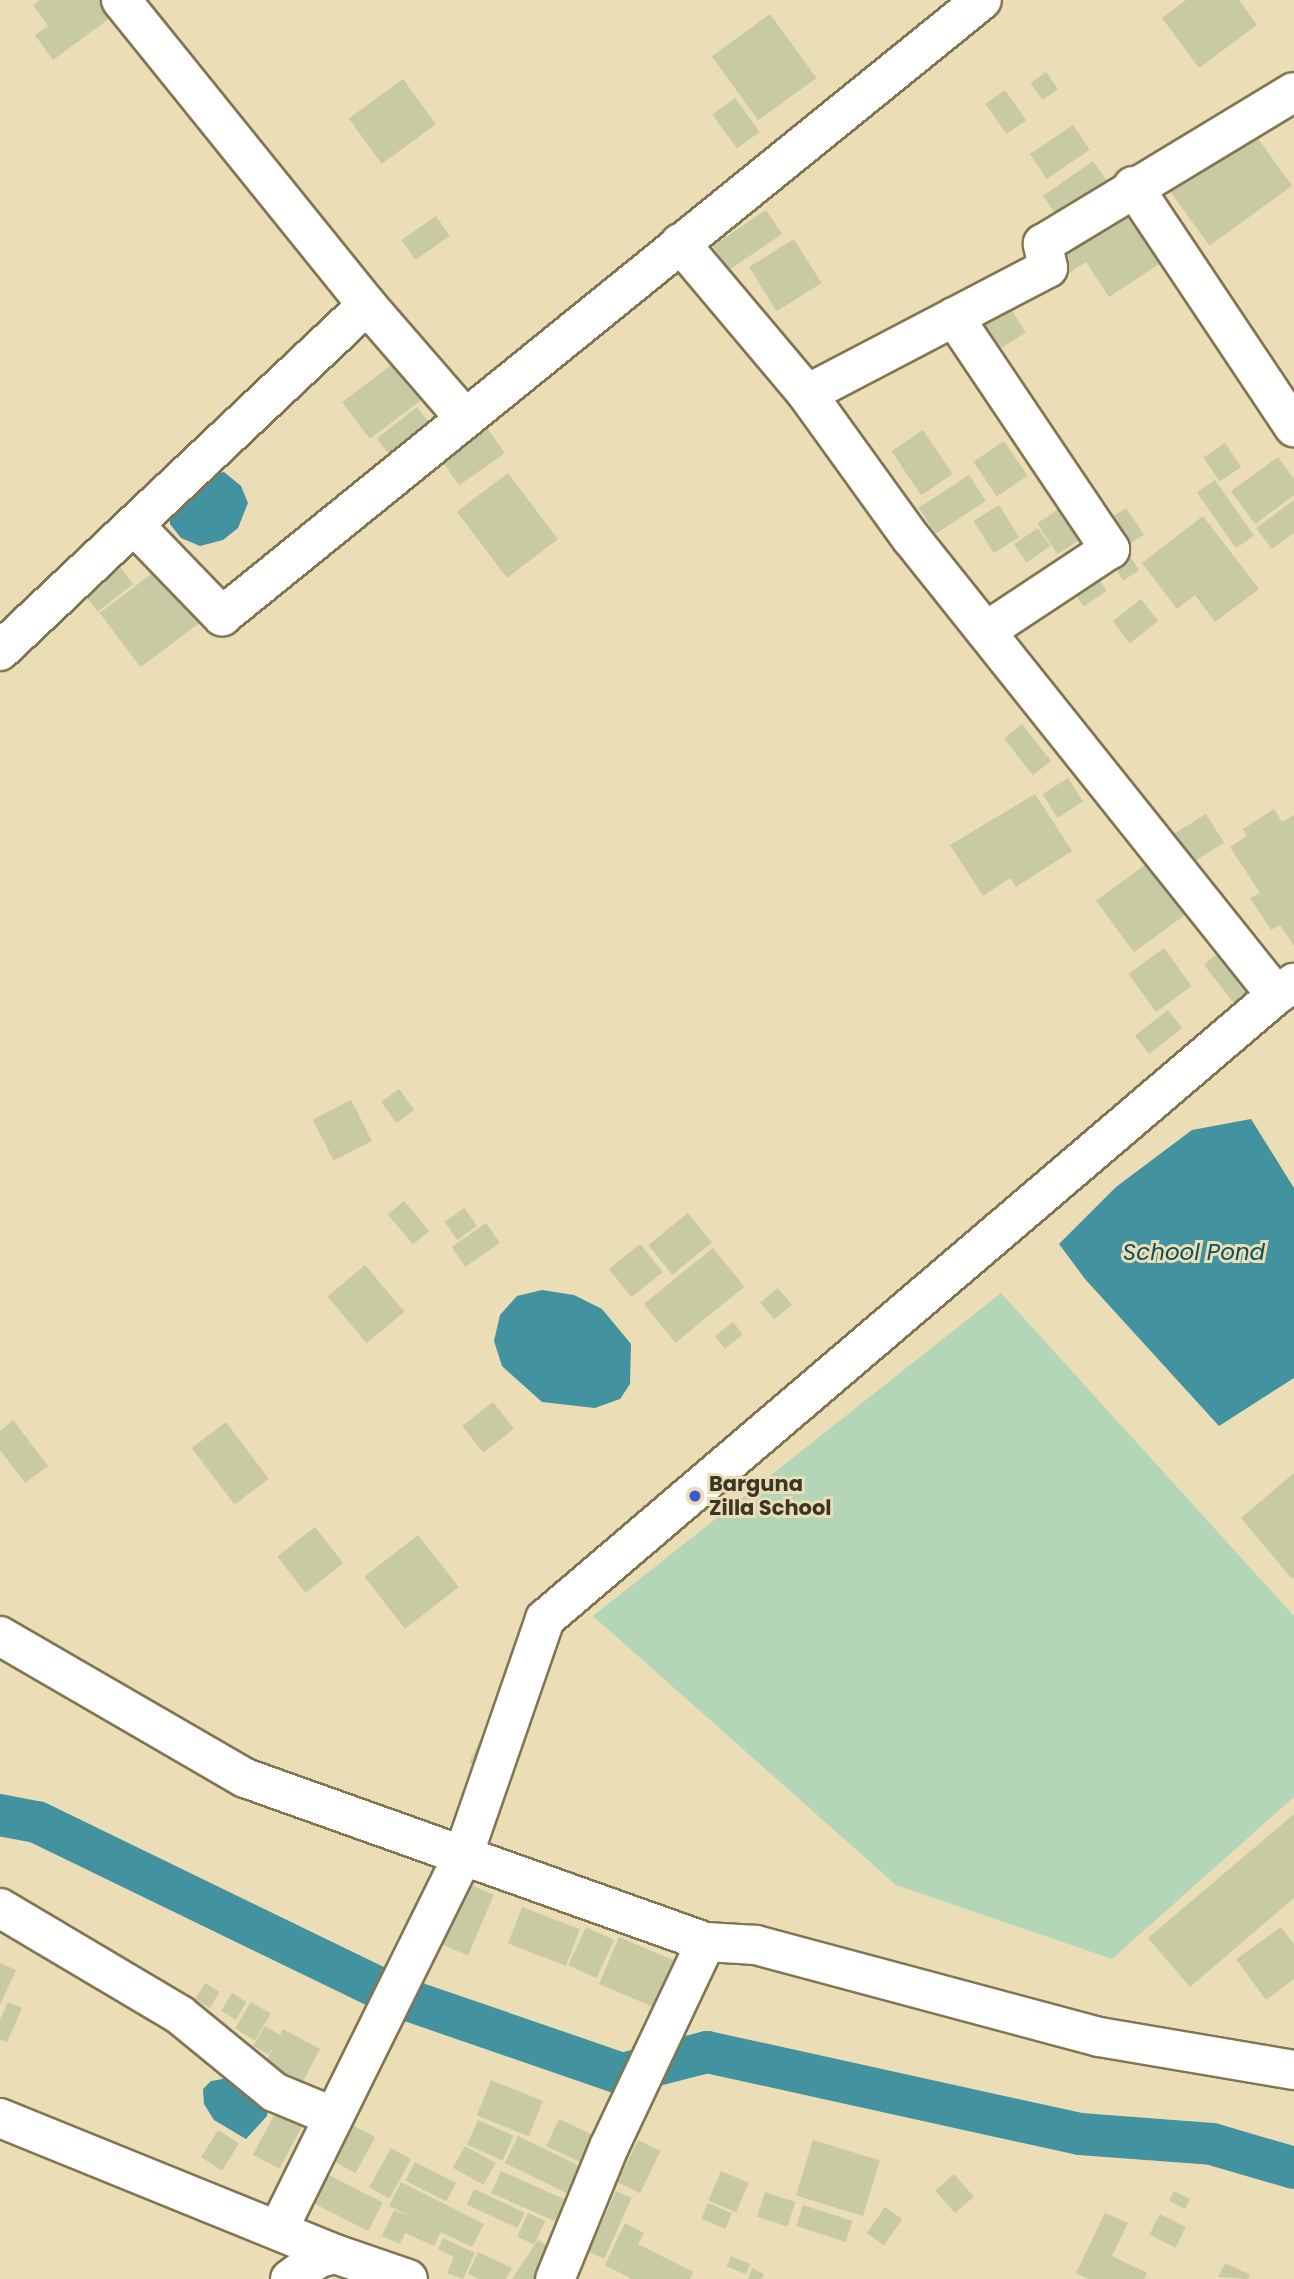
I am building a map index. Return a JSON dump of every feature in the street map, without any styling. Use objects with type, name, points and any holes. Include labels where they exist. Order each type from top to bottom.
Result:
[{"type":"street","points":[[121,0],[367,305],[464,417]]},
{"type":"street","points":[[134,524],[222,616],[464,417],[982,0]]},
{"type":"street","points":[[807,394],[1048,268],[1043,244],[1133,186],[1294,92]]},
{"type":"street","points":[[1133,186],[1294,427]]},
{"type":"street","points":[[279,2228],[464,1853],[545,1619],[1285,989],[986,631],[911,538],[807,394],[680,243]]},
{"type":"street","points":[[0,651],[367,305]]},
{"type":"street","points":[[954,317],[1110,549],[986,631]]},
{"type":"street","points":[[0,1636],[245,1778],[464,1853],[706,1941],[756,1945],[1099,2037],[1294,2070]]},
{"type":"street","points":[[0,1908],[180,2015],[274,2092],[332,2116]]},
{"type":"street","points":[[555,2279],[609,2147],[706,1941]]},
{"type":"street","points":[[0,2118],[279,2228],[335,2254],[395,2274]]},
{"type":"street","points":[[290,2279],[319,2258],[335,2254]]},
{"type":"green space","points":[[1001,1293],[1294,1616],[1294,1797],[1112,1959],[896,1885],[593,1616]]},
{"type":"water","points":[[224,472],[241,486],[248,503],[238,528],[223,540],[200,546],[181,538],[170,524],[170,508],[204,476]]},
{"type":"water","name":"School Pond","points":[[1251,1119],[1294,1188],[1294,1378],[1219,1426],[1085,1279],[1059,1244],[1116,1187],[1192,1130]]},
{"type":"water","points":[[542,1290],[574,1295],[602,1309],[631,1344],[630,1384],[620,1399],[595,1408],[542,1402],[502,1366],[494,1341],[500,1315],[517,1296]]},
{"type":"water","points":[[234,2077],[269,2098],[267,2116],[246,2139],[214,2120],[204,2104],[203,2089],[211,2081]]},
{"type":"building","points":[[40,0],[109,0],[118,12],[53,60],[35,35],[48,26],[33,5]]},
{"type":"building","points":[[1186,0],[1239,0],[1257,25],[1199,68],[1162,18]]},
{"type":"building","points":[[770,14],[816,78],[758,120],[712,56]]},
{"type":"building","points":[[1046,72],[1058,89],[1042,100],[1030,83]]},
{"type":"building","points":[[403,79],[436,124],[382,164],[349,118]]},
{"type":"building","points":[[1005,90],[1026,120],[1007,134],[985,104]]},
{"type":"building","points":[[735,98],[760,132],[737,148],[712,114]]},
{"type":"building","points":[[1073,125],[1090,150],[1047,179],[1030,154]]},
{"type":"building","points":[[1248,125],[1292,186],[1210,246],[1165,185]]},
{"type":"building","points":[[1093,161],[1115,193],[1065,228],[1043,196]]},
{"type":"building","points":[[1134,207],[1167,259],[1109,297],[1086,262],[1063,277],[1052,260]]},
{"type":"building","points":[[766,210],[782,234],[729,270],[713,246]]},
{"type":"building","points":[[436,216],[450,236],[415,260],[402,240]]},
{"type":"building","points":[[794,239],[822,283],[777,311],[749,267]]},
{"type":"building","points":[[1003,297],[1026,332],[994,353],[971,318]]},
{"type":"building","points":[[398,360],[426,397],[370,439],[342,402]]},
{"type":"building","points":[[417,407],[434,429],[394,460],[377,438]]},
{"type":"building","points":[[483,422],[505,453],[459,485],[437,454]]},
{"type":"building","points":[[923,430],[953,474],[921,495],[891,451]]},
{"type":"building","points":[[1004,441],[1027,476],[997,497],[973,462]]},
{"type":"building","points":[[1225,443],[1241,467],[1220,482],[1203,458]]},
{"type":"building","points":[[1278,457],[1294,479],[1294,495],[1255,524],[1231,491]]},
{"type":"building","points":[[508,473],[558,539],[507,578],[457,512]]},
{"type":"building","points":[[969,475],[986,501],[936,534],[919,508]]},
{"type":"building","points":[[1215,480],[1254,536],[1236,548],[1197,493]]},
{"type":"building","points":[[1294,500],[1294,533],[1272,549],[1256,528]]},
{"type":"building","points":[[1070,502],[1090,533],[1057,554],[1037,523]]},
{"type":"building","points":[[999,505],[1019,537],[994,553],[974,521]]},
{"type":"building","points":[[1126,508],[1144,535],[1119,551],[1101,525]]},
{"type":"building","points":[[1203,516],[1259,589],[1215,622],[1195,595],[1177,609],[1142,563]]},
{"type":"building","points":[[1038,528],[1050,546],[1026,562],[1014,544]]},
{"type":"building","points":[[1126,550],[1139,570],[1123,580],[1110,560]]},
{"type":"building","points":[[116,562],[133,584],[98,612],[81,590]]},
{"type":"building","points":[[1090,566],[1107,591],[1084,607],[1067,582]]},
{"type":"building","points":[[158,569],[199,623],[141,667],[100,613]]},
{"type":"building","points":[[1141,599],[1158,621],[1130,643],[1113,621]]},
{"type":"building","points":[[1022,724],[1051,761],[1033,775],[1004,738]]},
{"type":"building","points":[[1068,778],[1083,802],[1057,818],[1043,794]]},
{"type":"building","points":[[1035,794],[1072,851],[1016,887],[1010,878],[983,896],[950,845]]},
{"type":"building","points":[[1274,809],[1282,822],[1294,815],[1294,946],[1280,925],[1271,930],[1250,898],[1260,893],[1230,847],[1247,836],[1243,829]]},
{"type":"building","points":[[1206,814],[1224,843],[1182,869],[1164,840]]},
{"type":"building","points":[[1156,857],[1194,909],[1134,952],[1096,900]]},
{"type":"building","points":[[1164,948],[1192,986],[1156,1012],[1128,974]]},
{"type":"building","points":[[1225,948],[1265,999],[1244,1016],[1204,965]]},
{"type":"building","points":[[1168,1010],[1182,1028],[1149,1054],[1135,1036]]},
{"type":"building","points":[[399,1089],[414,1110],[396,1123],[381,1102]]},
{"type":"building","points":[[351,1100],[372,1141],[334,1161],[313,1120]]},
{"type":"building","points":[[404,1201],[429,1231],[413,1244],[388,1214]]},
{"type":"building","points":[[464,1208],[477,1226],[458,1240],[445,1222]]},
{"type":"building","points":[[688,1213],[712,1243],[672,1275],[648,1245]]},
{"type":"building","points":[[486,1223],[500,1243],[465,1267],[452,1247]]},
{"type":"building","points":[[640,1244],[663,1272],[632,1297],[609,1269]]},
{"type":"building","points":[[713,1248],[744,1287],[675,1343],[644,1304]]},
{"type":"building","points":[[365,1265],[404,1312],[367,1343],[327,1296]]},
{"type":"building","points":[[778,1288],[792,1305],[774,1320],[760,1302]]},
{"type":"building","points":[[733,1322],[743,1335],[725,1349],[715,1336]]},
{"type":"building","points":[[493,1402],[514,1429],[483,1453],[462,1426]]},
{"type":"building","points":[[13,1420],[48,1466],[25,1483],[0,1450],[0,1431]]},
{"type":"building","points":[[226,1422],[269,1479],[234,1505],[192,1448]]},
{"type":"building","points":[[1294,1473],[1294,1577],[1292,1579],[1241,1518]]},
{"type":"building","points":[[315,1527],[343,1563],[305,1593],[277,1557]]},
{"type":"building","points":[[418,1535],[459,1587],[405,1629],[364,1577]]},
{"type":"building","points":[[480,1740],[499,1749],[488,1772],[469,1763]]},
{"type":"building","points":[[1294,1814],[1294,1898],[1190,1987],[1148,1938]]},
{"type":"building","points":[[457,1879],[494,1895],[468,1955],[431,1940]]},
{"type":"building","points":[[522,1907],[580,1929],[566,1966],[508,1943]]},
{"type":"building","points":[[586,1927],[614,1940],[596,1978],[568,1965]]},
{"type":"building","points":[[1281,1927],[1294,1944],[1294,1979],[1266,2000],[1236,1959]]},
{"type":"building","points":[[619,1937],[675,1961],[655,2008],[599,1984]]},
{"type":"building","points":[[0,1963],[16,1970],[0,2005]]},
{"type":"building","points":[[205,1983],[220,1992],[210,2008],[195,1999]]},
{"type":"building","points":[[232,1993],[247,2002],[236,2020],[221,2011]]},
{"type":"building","points":[[8,2002],[22,2008],[7,2042],[0,2039],[0,2020]]},
{"type":"building","points":[[251,2002],[271,2014],[255,2040],[235,2029]]},
{"type":"building","points":[[265,2026],[280,2035],[283,2029],[320,2049],[298,2091],[260,2071],[275,2045],[268,2054],[253,2046]]},
{"type":"building","points":[[491,2080],[543,2101],[529,2136],[477,2115]]},
{"type":"building","points":[[282,2100],[308,2114],[279,2169],[253,2155]]},
{"type":"building","points":[[342,2119],[375,2137],[355,2173],[322,2155]]},
{"type":"building","points":[[559,2119],[597,2137],[584,2164],[546,2146]]},
{"type":"building","points":[[478,2120],[514,2136],[503,2161],[467,2145]]},
{"type":"building","points":[[218,2130],[239,2143],[222,2170],[201,2157]]},
{"type":"building","points":[[518,2136],[586,2169],[573,2196],[505,2163]]},
{"type":"building","points":[[638,2140],[660,2151],[640,2193],[617,2182]]},
{"type":"building","points":[[813,2140],[880,2160],[863,2216],[796,2195]]},
{"type":"building","points":[[465,2146],[496,2163],[483,2185],[453,2168]]},
{"type":"building","points":[[391,2148],[411,2159],[389,2199],[369,2187]]},
{"type":"building","points":[[415,2162],[456,2183],[446,2202],[405,2181]]},
{"type":"building","points":[[501,2171],[570,2202],[561,2224],[491,2193]]},
{"type":"building","points":[[721,2171],[749,2183],[736,2212],[708,2200]]},
{"type":"building","points":[[323,2172],[383,2202],[368,2231],[308,2201]]},
{"type":"building","points":[[954,2174],[974,2197],[955,2213],[935,2190]]},
{"type":"building","points":[[401,2182],[484,2224],[472,2247],[441,2232],[434,2246],[405,2233],[400,2244],[382,2236],[394,2210],[414,2218],[389,2206]]},
{"type":"building","points":[[474,2189],[525,2213],[518,2228],[467,2204]]},
{"type":"building","points":[[616,2191],[632,2198],[604,2259],[589,2252]]},
{"type":"building","points":[[1174,2191],[1190,2199],[1185,2209],[1169,2201]]},
{"type":"building","points":[[765,2192],[795,2202],[787,2227],[757,2217]]},
{"type":"building","points":[[708,2203],[732,2213],[725,2229],[701,2219]]},
{"type":"building","points":[[803,2205],[852,2221],[846,2242],[796,2226]]},
{"type":"building","points":[[885,2207],[902,2219],[884,2245],[867,2233]]},
{"type":"building","points":[[528,2213],[545,2221],[534,2245],[517,2237]]},
{"type":"building","points":[[1105,2213],[1128,2223],[1112,2256],[1147,2273],[1144,2279],[1089,2279],[1076,2273]]},
{"type":"building","points":[[1160,2214],[1186,2227],[1175,2248],[1150,2234]]},
{"type":"building","points":[[625,2223],[644,2233],[638,2244],[693,2272],[690,2279],[632,2279],[605,2265]]},
{"type":"building","points":[[443,2238],[475,2253],[463,2279],[447,2273],[454,2257],[438,2249]]},
{"type":"building","points":[[538,2240],[558,2253],[540,2279],[512,2279]]},
{"type":"building","points":[[478,2252],[512,2268],[506,2279],[479,2279],[468,2274]]},
{"type":"building","points":[[731,2256],[750,2264],[746,2274],[727,2266]]},
{"type":"building","points":[[1225,2263],[1250,2275],[1248,2279],[1218,2277]]},
{"type":"building","points":[[752,2268],[764,2274],[762,2279],[748,2279]]},
{"type":"waterway","points":[[0,1815],[37,1822],[393,1995],[622,2074],[707,2052],[1080,2134],[1212,2144],[1294,2168]]},
{"type":"place","name":"Barguna Zilla School","points":[[695,1496]]}]
